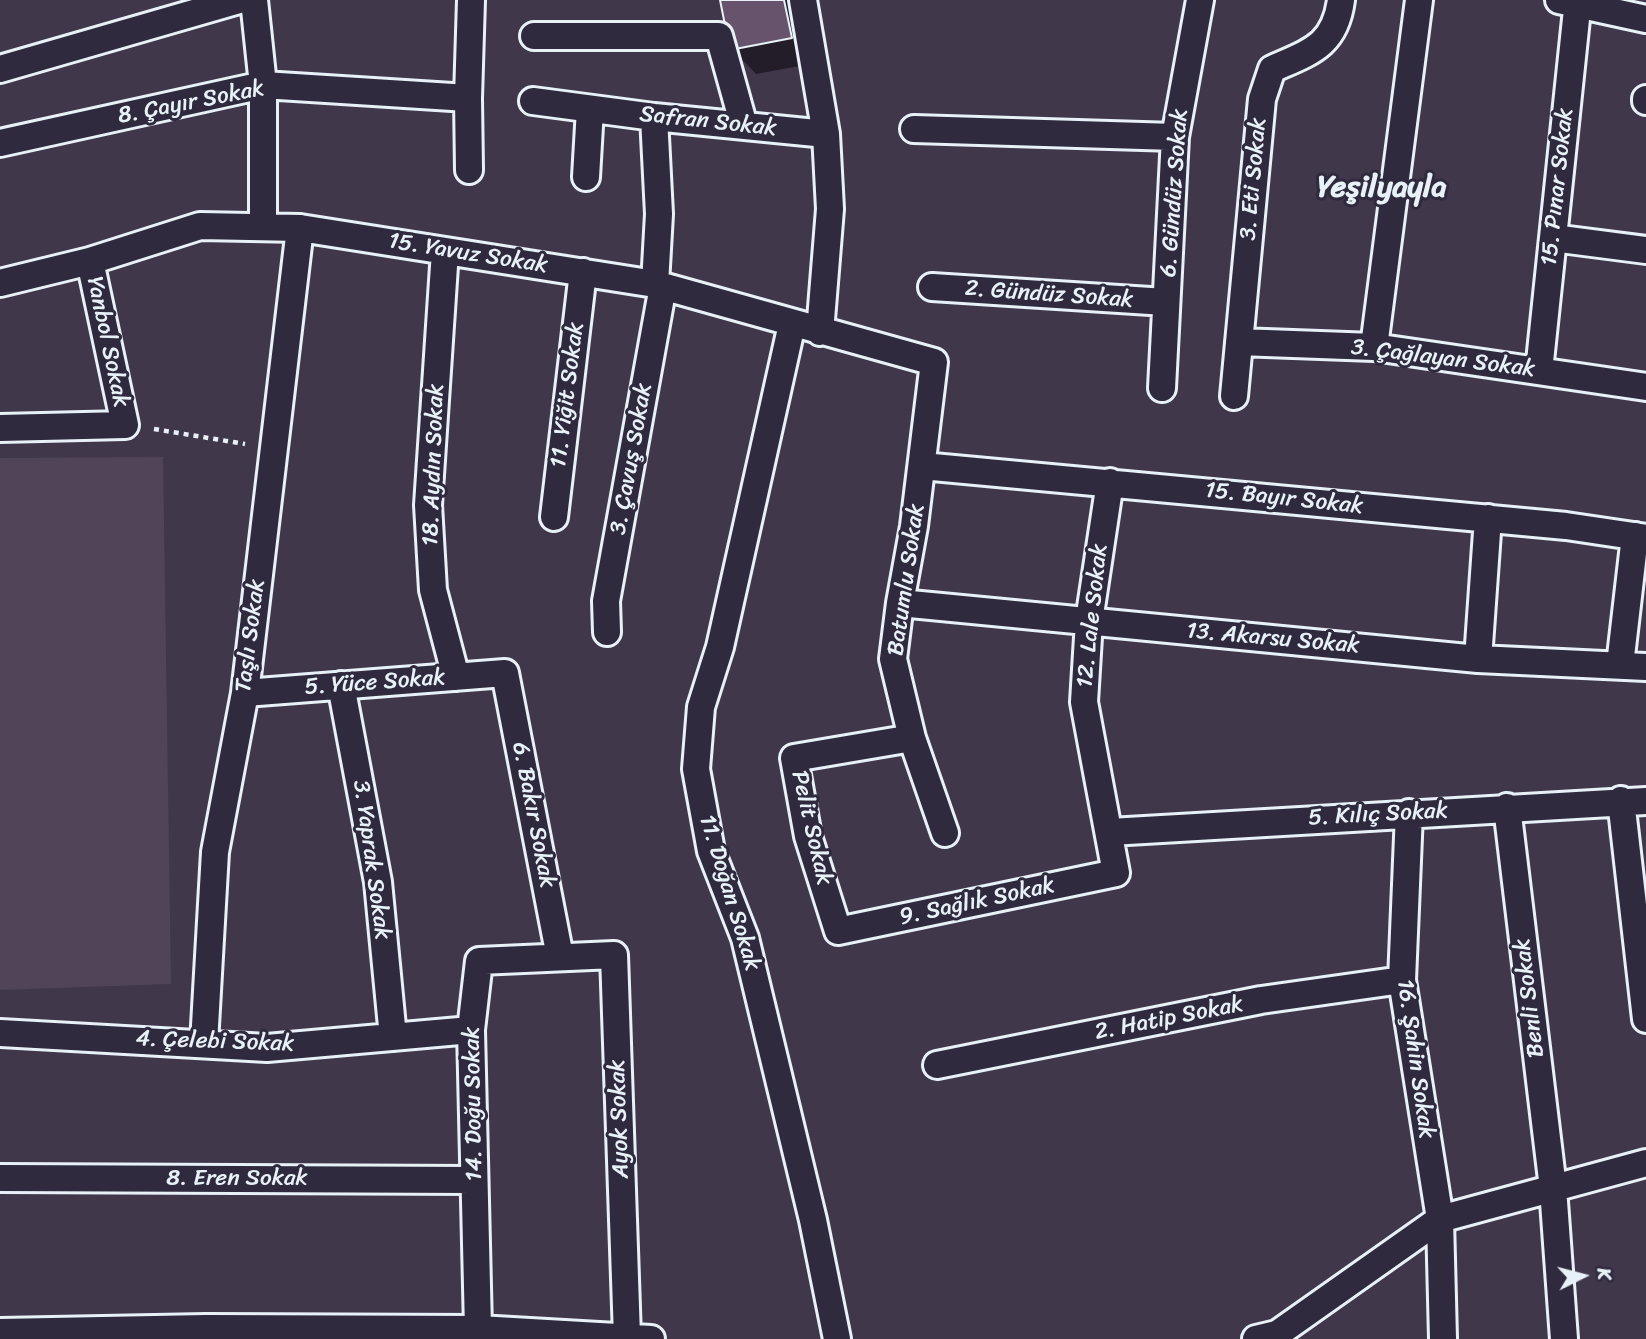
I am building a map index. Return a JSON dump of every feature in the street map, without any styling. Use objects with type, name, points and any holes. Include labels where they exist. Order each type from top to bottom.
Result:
[{"type":"street","points":[[0,69],[239,0]]},
{"type":"street","points":[[254,0],[263,85],[263,226]]},
{"type":"street","points":[[469,170],[471,0]]},
{"type":"street","points":[[803,0],[826,134],[830,209],[820,332]]},
{"type":"street","name":"6. Gündüz Sokak","points":[[1162,388],[1175,137],[1200,0]]},
{"type":"street","name":"3. Eti Sokak","points":[[1234,396],[1262,99],[1272,69],[1321,46],[1339,18],[1341,0]]},
{"type":"street","points":[[1374,346],[1419,0]]},
{"type":"street","points":[[1571,1],[1646,19]]},
{"type":"street","name":"15. Pınar Sokak","points":[[1539,371],[1553,238],[1571,1]]},
{"type":"street","points":[[534,36],[719,36],[744,126]]},
{"type":"street","name":"8. Çayır Sokak","points":[[0,143],[263,85],[468,98]]},
{"type":"street","name":"Safran Sokak","points":[[533,101],[654,117],[826,134]]},
{"type":"street","points":[[586,177],[590,109]]},
{"type":"street","name":"3. Çavuş Sokak","points":[[607,632],[606,601],[659,285],[659,214],[654,117]]},
{"type":"street","points":[[914,129],[1175,137]]},
{"type":"street","name":"15. Yavuz Sokak","points":[[0,283],[90,261],[201,226],[300,228],[659,285],[933,362]]},
{"type":"street","name":"Taşlı Sokak","points":[[204,1043],[215,852],[245,693],[300,228]]},
{"type":"street","points":[[1553,238],[1646,250]]},
{"type":"street","name":"18. Aydın Sokak","points":[[445,251],[428,505],[432,590],[456,677]]},
{"type":"street","name":"Yanbol Sokak","points":[[0,428],[125,425],[90,261]]},
{"type":"street","name":"11. Yiğit Sokak","points":[[554,517],[583,272]]},
{"type":"street","name":"2. Gündüz Sokak","points":[[932,287],[1166,302]]},
{"type":"street","name":"11. Doğan Sokak","points":[[792,324],[720,647],[701,707],[696,769],[711,851],[745,938],[813,1220],[837,1339]]},
{"type":"street","name":"3. Çağlayan Sokak","points":[[1239,342],[1374,346],[1646,387]]},
{"type":"street","name":"Batumlu Sokak","points":[[933,362],[914,526],[893,659],[912,738],[945,833]]},
{"type":"street","name":"15. Bayır Sokak","points":[[922,466],[1566,526],[1640,537]]},
{"type":"street","name":"12. Lale Sokak","points":[[1110,482],[1089,621],[1084,702],[1116,873]]},
{"type":"street","points":[[1478,659],[1488,519]]},
{"type":"street","points":[[1633,666],[1640,537]]},
{"type":"street","name":"13. Akarsu Sokak","points":[[900,603],[1478,659],[1633,666]]},
{"type":"street","name":"5. Yüce Sokak","points":[[245,693],[505,673]]},
{"type":"street","name":"6. Bakır Sokak","points":[[505,673],[560,957]]},
{"type":"street","name":"3. Yaprak Sokak","points":[[341,685],[378,882],[393,1037]]},
{"type":"street","name":"Pelit Sokak","points":[[838,931],[808,836],[794,758],[912,738]]},
{"type":"street","points":[[1634,801],[1646,1019]]},
{"type":"street","name":"5. Kılıç Sokak","points":[[1110,832],[1634,801]]},
{"type":"street","name":"Benli Sokak","points":[[1507,807],[1553,1188],[1564,1339]]},
{"type":"street","name":"16. Şahin Sokak","points":[[1409,813],[1402,980],[1440,1219],[1443,1339]]},
{"type":"street","name":"9. Sağlık Sokak","points":[[838,931],[1116,873]]},
{"type":"street","name":"Ayok Sokak","points":[[560,957],[614,955],[639,1338]]},
{"type":"street","name":"14. Doğu Sokak","points":[[478,1329],[471,1030],[479,961],[560,957]]},
{"type":"street","name":"2. Hatip Sokak","points":[[937,1065],[1261,1000],[1402,980]]},
{"type":"street","name":"4. Çelebi Sokak","points":[[0,1033],[267,1048],[471,1030]]},
{"type":"street","points":[[1270,1337],[1440,1219],[1646,1163]]},
{"type":"street","name":"8. Eren Sokak","points":[[0,1178],[474,1180]]},
{"type":"street","points":[[0,1332],[94,1335],[419,1334],[478,1329],[639,1338]]},
{"type":"path","points":[[175,433],[274,449]]},
{"type":"shaded area","points":[[163,457],[171,984],[0,990],[0,458]]},
{"type":"building","points":[[720,0],[784,0],[792,38],[730,50]]},
{"type":"district","name":"Yeşilyayla","points":[[1382,188]]}]
